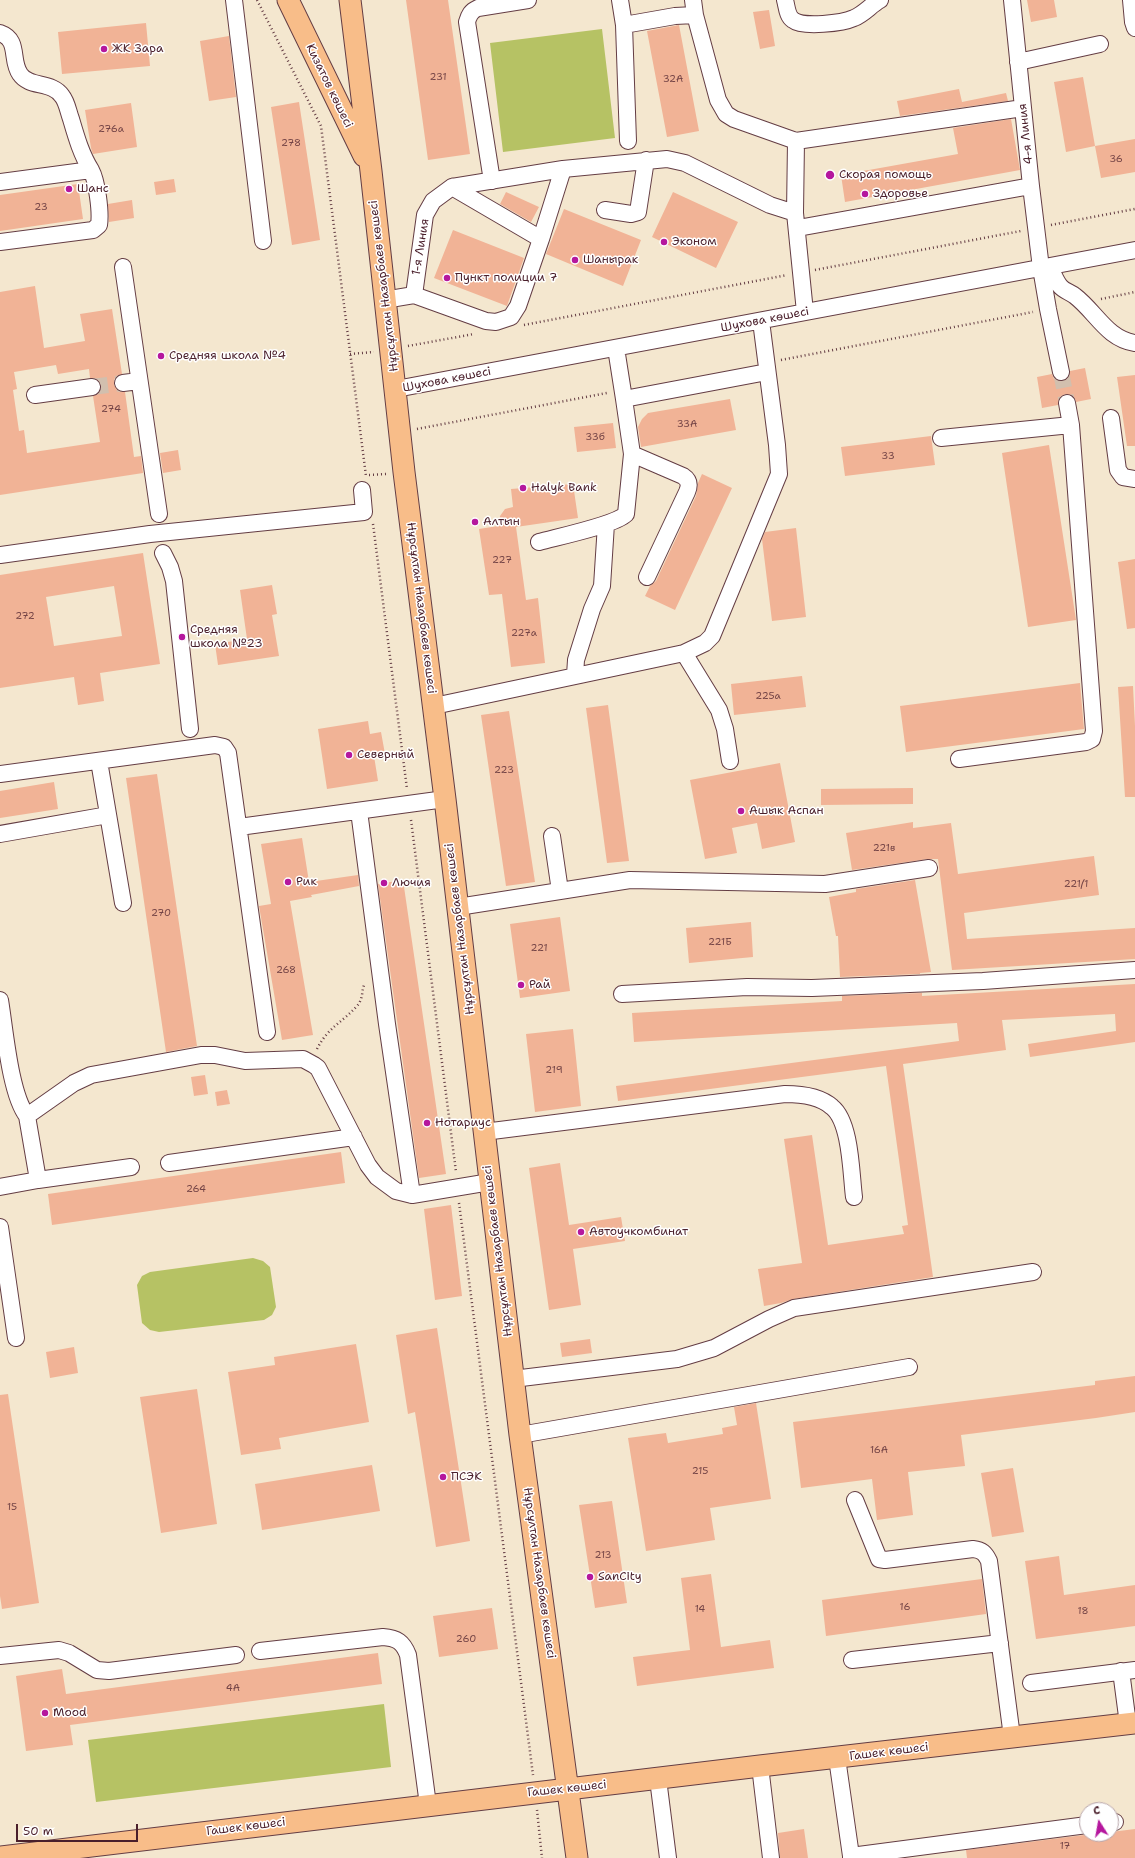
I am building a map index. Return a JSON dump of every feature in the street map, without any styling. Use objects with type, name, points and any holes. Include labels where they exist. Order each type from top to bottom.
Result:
[{"type":"main road","name":"Кизатов көшесі","points":[[288,0],[371,171]]},
{"type":"main road","name":"Нұрсұлтан Назарбаев көшесі","points":[[350,0],[371,171],[404,472],[434,706],[513,1379],[577,1858]]},
{"type":"main road","name":"Гашек көшесі","points":[[0,1857],[428,1805],[569,1790],[760,1766],[1131,1723]]},
{"type":"street","points":[[234,0],[263,241]]},
{"type":"street","points":[[492,181],[467,22],[468,16],[478,8],[528,0]]},
{"type":"street","points":[[620,0],[624,25],[628,141]]},
{"type":"street","points":[[785,0],[789,16],[796,22],[806,24],[845,21],[855,18],[880,0]]},
{"type":"street","name":"4-я Линия","points":[[1012,0],[1036,228],[1046,267],[1048,309],[1061,372]]},
{"type":"street","points":[[1131,0],[1135,28]]},
{"type":"street","points":[[624,25],[675,16],[694,8],[718,100],[726,114],[734,119],[796,141],[1023,108]]},
{"type":"street","points":[[0,33],[10,38],[13,44],[16,65],[20,76],[27,80],[53,87],[62,95],[82,154],[94,178],[100,216],[97,228],[84,232],[0,242]]},
{"type":"street","points":[[1018,62],[1100,44]]},
{"type":"street","points":[[796,141],[796,220],[805,312]]},
{"type":"street","points":[[452,188],[563,169],[667,159],[685,163],[770,205],[796,220],[1031,186]]},
{"type":"street","points":[[605,210],[631,214],[638,212],[646,160]]},
{"type":"street","points":[[384,300],[414,295],[486,321],[505,320],[511,317],[518,306],[563,169]]},
{"type":"street","points":[[0,182],[91,170]]},
{"type":"street","points":[[452,188],[541,239]]},
{"type":"street","name":"1-я Линия","points":[[414,295],[425,215],[433,201],[452,188]]},
{"type":"street","name":"Шухова көшесі","points":[[396,390],[1135,250]]},
{"type":"street","points":[[123,267],[159,514]]},
{"type":"street","points":[[1046,267],[1060,286],[1074,295],[1109,331],[1126,342],[1135,343]]},
{"type":"street","points":[[434,706],[684,653],[705,644],[712,636],[777,482],[779,474],[761,321]]},
{"type":"street","points":[[539,542],[606,524],[623,517],[628,511],[632,454],[616,348]]},
{"type":"street","points":[[624,399],[767,372]]},
{"type":"street","points":[[123,383],[139,381]]},
{"type":"street","points":[[35,395],[92,387]]},
{"type":"street","points":[[959,759],[1086,742],[1092,738],[1094,731],[1071,425],[1068,403]]},
{"type":"street","points":[[1111,418],[1118,470],[1123,477],[1135,479]]},
{"type":"street","points":[[941,438],[1071,425]]},
{"type":"street","points":[[632,454],[683,476],[689,485],[688,492],[647,577]]},
{"type":"street","points":[[0,555],[150,534],[364,512],[364,486]]},
{"type":"street","points":[[575,676],[576,660],[592,609],[602,586],[606,524]]},
{"type":"street","points":[[163,553],[170,567],[174,581],[190,729]]},
{"type":"street","points":[[684,653],[719,710],[725,730],[730,760]]},
{"type":"street","points":[[0,774],[215,745],[224,746],[228,753],[267,1032]]},
{"type":"street","points":[[99,761],[123,903]]},
{"type":"street","points":[[239,827],[445,799]]},
{"type":"street","points":[[359,811],[380,972],[412,1195]]},
{"type":"street","points":[[0,834],[108,815]]},
{"type":"street","points":[[552,836],[560,891]]},
{"type":"street","points":[[458,907],[630,880],[825,884],[929,868]]},
{"type":"street","points":[[622,994],[747,987],[812,988],[983,981],[1135,970]]},
{"type":"street","points":[[0,1000],[14,1088],[21,1109],[28,1116],[38,1180]]},
{"type":"street","points":[[28,1116],[74,1083],[91,1075],[201,1055],[215,1055],[245,1062],[303,1059],[318,1068],[361,1153],[377,1177],[396,1191],[412,1195],[490,1182]]},
{"type":"street","points":[[484,1132],[785,1094],[809,1096],[832,1107],[846,1128],[854,1198]]},
{"type":"street","points":[[169,1162],[354,1137]]},
{"type":"street","points":[[0,1187],[131,1167]]},
{"type":"street","points":[[0,1227],[16,1338]]},
{"type":"street","points":[[513,1379],[677,1359],[714,1348],[769,1319],[794,1308],[1033,1272]]},
{"type":"street","points":[[520,1435],[909,1367]]},
{"type":"street","points":[[855,1500],[877,1557],[881,1560],[973,1549],[984,1552],[989,1561],[1012,1737]]},
{"type":"street","points":[[260,1651],[383,1637],[396,1639],[402,1643],[408,1655],[428,1805]]},
{"type":"street","points":[[852,1660],[1000,1643]]},
{"type":"street","points":[[0,1656],[59,1650],[69,1653],[98,1670],[109,1671],[236,1655]]},
{"type":"street","points":[[1031,1683],[1128,1671],[1131,1723]]},
{"type":"street","points":[[837,1758],[851,1857],[1079,1826]]},
{"type":"street","points":[[760,1766],[771,1858]]},
{"type":"street","points":[[658,1779],[668,1858]]},
{"type":"path","points":[[258,0],[320,126],[350,354],[364,486]]},
{"type":"path","points":[[522,325],[1135,209]]},
{"type":"path","points":[[350,354],[391,350],[476,334]]},
{"type":"path","points":[[372,520],[535,1793],[542,1858]]},
{"type":"path","points":[[310,1062],[320,1042],[334,1026],[358,1005],[363,995],[363,986],[367,980],[380,972]]},
{"type":"green space","points":[[602,29],[615,138],[503,152],[490,43]]},
{"type":"green space","points":[[253,1258],[263,1261],[270,1267],[276,1307],[272,1315],[264,1320],[159,1332],[150,1330],[142,1323],[137,1285],[142,1276],[150,1272]]},
{"type":"green space","points":[[384,1704],[391,1767],[96,1802],[88,1740]]},
{"type":"building","points":[[406,0],[448,0],[470,154],[428,160]]},
{"type":"building","points":[[1027,0],[1054,0],[1057,17],[1031,22]]},
{"type":"building","points":[[769,10],[775,46],[760,49],[753,12]]},
{"type":"building","name":"ЖК Зара","points":[[146,23],[150,66],[62,74],[58,32]]},
{"type":"building","points":[[679,25],[699,131],[667,137],[647,31]]},
{"type":"building","points":[[229,36],[236,97],[209,101],[200,41]]},
{"type":"building","points":[[1083,77],[1095,146],[1066,152],[1054,82]]},
{"type":"building","points":[[959,89],[962,102],[1006,93],[1008,101],[900,116],[897,101]]},
{"type":"building","points":[[299,102],[320,240],[292,245],[271,107]]},
{"type":"building","points":[[131,103],[137,147],[93,154],[85,110]]},
{"type":"building","points":[[1011,119],[1020,170],[845,202],[841,175],[958,154],[953,128]]},
{"type":"building","points":[[1135,139],[1135,172],[1101,178],[1095,146]]},
{"type":"building","points":[[174,179],[176,192],[156,195],[154,182]]},
{"type":"building","points":[[78,184],[83,219],[0,231],[0,195]]},
{"type":"building","points":[[506,192],[539,207],[531,222],[500,204]]},
{"type":"building","points":[[673,192],[738,222],[716,268],[652,237]]},
{"type":"building","points":[[132,200],[134,218],[109,222],[108,204]]},
{"type":"building","points":[[564,209],[641,240],[623,286],[546,254]]},
{"type":"building","points":[[453,230],[524,258],[507,306],[434,278]]},
{"type":"building","points":[[35,286],[44,348],[85,341],[80,314],[112,309],[122,374],[114,379],[114,385],[119,392],[125,392],[134,457],[141,456],[143,473],[0,495],[0,292]],"holes":[[[56,365],[58,374],[89,369],[90,378],[95,378],[100,381],[101,391],[93,396],[100,442],[27,453],[24,430],[19,431],[13,390],[17,389],[14,372]]]},
{"type":"building","points":[[1085,368],[1091,399],[1076,402],[1074,397],[1066,394],[1061,396],[1058,405],[1042,408],[1037,377],[1052,374],[1054,379],[1063,381],[1068,379],[1070,371]]},
{"type":"building","points":[[1135,375],[1135,446],[1127,446],[1117,377]]},
{"type":"building","points":[[730,399],[736,430],[641,447],[638,427],[642,419],[648,413]]},
{"type":"building","points":[[613,423],[616,448],[577,452],[574,427]]},
{"type":"building","points":[[931,436],[935,465],[845,476],[841,447]]},
{"type":"building","points":[[1049,445],[1076,620],[1028,627],[1002,453]]},
{"type":"building","points":[[178,450],[181,470],[163,473],[160,453]]},
{"type":"building","points":[[702,474],[732,488],[675,610],[645,596],[650,586],[656,581],[696,496],[698,483]]},
{"type":"building","points":[[573,484],[578,518],[516,527],[526,600],[538,598],[545,663],[511,667],[502,594],[489,595],[479,529],[498,526],[500,516],[505,509],[513,507],[511,489]]},
{"type":"building","points":[[796,528],[806,617],[772,621],[762,539],[765,532]]},
{"type":"building","name":"Средняя школа №23","points":[[143,553],[160,664],[100,673],[104,701],[78,705],[74,677],[0,688],[0,575]],"holes":[[[114,586],[122,636],[54,646],[46,597]]]},
{"type":"building","points":[[1135,559],[1135,628],[1127,629],[1118,562]]},
{"type":"building","points":[[272,585],[277,614],[272,615],[279,656],[218,665],[215,644],[247,639],[240,590]]},
{"type":"building","points":[[802,676],[806,707],[734,715],[731,684]]},
{"type":"building","points":[[1080,683],[1084,729],[906,752],[900,706]]},
{"type":"building","points":[[1133,686],[1135,726],[1135,797],[1125,797],[1118,687]]},
{"type":"building","points":[[608,705],[629,861],[607,863],[586,708]]},
{"type":"building","points":[[509,711],[535,882],[506,886],[481,715]]},
{"type":"building","name":"Северный","points":[[368,721],[370,734],[381,732],[385,754],[374,756],[378,781],[327,789],[318,729]]},
{"type":"building","name":"Ашык Аспан","points":[[780,763],[795,842],[762,849],[757,823],[732,828],[737,853],[705,859],[690,780]]},
{"type":"building","points":[[157,774],[197,1046],[166,1052],[126,778]]},
{"type":"building","points":[[54,782],[58,809],[0,818],[0,791]]},
{"type":"building","points":[[913,788],[913,804],[821,805],[821,789]]},
{"type":"building","points":[[913,822],[913,828],[951,823],[958,874],[1094,856],[1099,895],[964,913],[967,939],[1135,928],[1135,959],[952,970],[938,859],[928,859],[852,870],[846,833]]},
{"type":"building","points":[[302,838],[309,882],[358,875],[359,886],[311,895],[312,897],[290,901],[313,1035],[282,1040],[259,906],[271,904],[261,844]]},
{"type":"building","points":[[403,880],[446,1174],[419,1178],[378,884]]},
{"type":"building","points":[[915,880],[931,972],[920,974],[840,977],[838,936],[836,936],[829,897],[856,892],[856,889]]},
{"type":"building","points":[[560,917],[570,991],[520,998],[510,924]]},
{"type":"building","points":[[751,922],[753,957],[689,963],[686,928]]},
{"type":"building","points":[[1135,984],[1135,1042],[1030,1057],[1028,1044],[1116,1031],[1115,1014],[1002,1020],[1006,1050],[903,1064],[933,1277],[793,1299],[764,1306],[758,1269],[802,1263],[784,1139],[812,1135],[828,1245],[904,1234],[902,1226],[908,1225],[886,1066],[618,1101],[616,1086],[959,1041],[957,1023],[634,1042],[632,1013],[842,1001],[842,996],[922,993],[922,996]]},
{"type":"building","points":[[573,1029],[581,1106],[535,1112],[526,1034]]},
{"type":"building","points":[[205,1075],[208,1094],[194,1096],[191,1077]]},
{"type":"building","points":[[227,1090],[230,1104],[217,1106],[215,1092]]},
{"type":"building","points":[[341,1152],[345,1183],[52,1225],[48,1194]]},
{"type":"building","name":"Автоучкомбинат","points":[[560,1163],[569,1225],[621,1217],[625,1241],[573,1249],[581,1305],[549,1310],[529,1168]]},
{"type":"building","points":[[451,1205],[462,1296],[435,1300],[424,1209]]},
{"type":"building","name":"ПСЭК","points":[[437,1328],[470,1541],[436,1547],[415,1412],[408,1414],[396,1335]]},
{"type":"building","points":[[590,1339],[592,1353],[562,1357],[560,1343]]},
{"type":"building","points":[[356,1344],[369,1422],[279,1438],[281,1449],[241,1455],[228,1372],[275,1365],[274,1357]]},
{"type":"building","points":[[74,1347],[78,1373],[50,1378],[46,1352]]},
{"type":"building","points":[[1135,1376],[1135,1412],[961,1435],[965,1466],[908,1472],[913,1515],[877,1520],[872,1479],[801,1488],[793,1422],[1095,1385],[1095,1381]]},
{"type":"building","points":[[197,1389],[217,1524],[161,1533],[140,1397]]},
{"type":"building","points":[[8,1394],[39,1603],[2,1609],[0,1596],[0,1395]]},
{"type":"building","points":[[756,1403],[771,1499],[710,1508],[715,1540],[646,1551],[628,1438],[666,1433],[668,1443],[723,1434],[722,1428],[737,1425],[734,1407]]},
{"type":"building","points":[[372,1465],[380,1511],[262,1530],[255,1484]]},
{"type":"building","points":[[1013,1468],[1024,1532],[992,1537],[981,1473]]},
{"type":"building","points":[[612,1501],[627,1603],[595,1608],[579,1505]]},
{"type":"building","points":[[1059,1556],[1064,1595],[1135,1585],[1135,1626],[1036,1639],[1025,1561]]},
{"type":"building","points":[[711,1574],[721,1647],[770,1640],[774,1668],[637,1686],[633,1657],[690,1650],[681,1578]]},
{"type":"building","points":[[982,1579],[986,1614],[826,1636],[822,1600]]},
{"type":"building","points":[[492,1608],[498,1649],[439,1657],[433,1616]]},
{"type":"building","points":[[378,1653],[382,1684],[70,1725],[73,1745],[26,1751],[16,1676],[62,1669],[66,1694]]},
{"type":"building","points":[[804,1829],[808,1858],[780,1858],[778,1833]]},
{"type":"building","points":[[1135,1829],[1135,1858],[967,1858],[966,1850],[1079,1836],[1079,1842],[1119,1842],[1119,1831]]},
{"type":"tunnel","points":[[1061,372],[1067,403]]},
{"type":"tunnel","points":[[92,387],[123,383]]},
{"type":"place","name":"ЖК Зара","points":[[104,49]]},
{"type":"place","name":"Скорая помощь","points":[[830,175]]},
{"type":"place","name":"Шанс","points":[[69,189]]},
{"type":"place","name":"Здоровье","points":[[865,194]]},
{"type":"place","name":"Эконом","points":[[664,242]]},
{"type":"place","name":"Шанырак","points":[[575,260]]},
{"type":"place","name":"Пункт полиции 7","points":[[447,278]]},
{"type":"place","name":"Средняя школа №4","points":[[161,356]]},
{"type":"place","name":"Halyk Bank","points":[[523,488]]},
{"type":"place","name":"Алтын","points":[[475,522]]},
{"type":"place","name":"Средняя школа №23","points":[[182,637]]},
{"type":"place","name":"Северный","points":[[349,755]]},
{"type":"place","name":"Ашык Аспан","points":[[741,811]]},
{"type":"place","name":"Рик","points":[[288,882]]},
{"type":"place","name":"Лючия","points":[[384,883]]},
{"type":"place","name":"Рай","points":[[521,985]]},
{"type":"place","name":"Нотариус","points":[[427,1123]]},
{"type":"place","name":"Автоучкомбинат","points":[[581,1232]]},
{"type":"place","name":"ПСЭК","points":[[443,1477]]},
{"type":"place","name":"SanCity","points":[[590,1577]]},
{"type":"place","name":"Mood","points":[[45,1713]]}]
